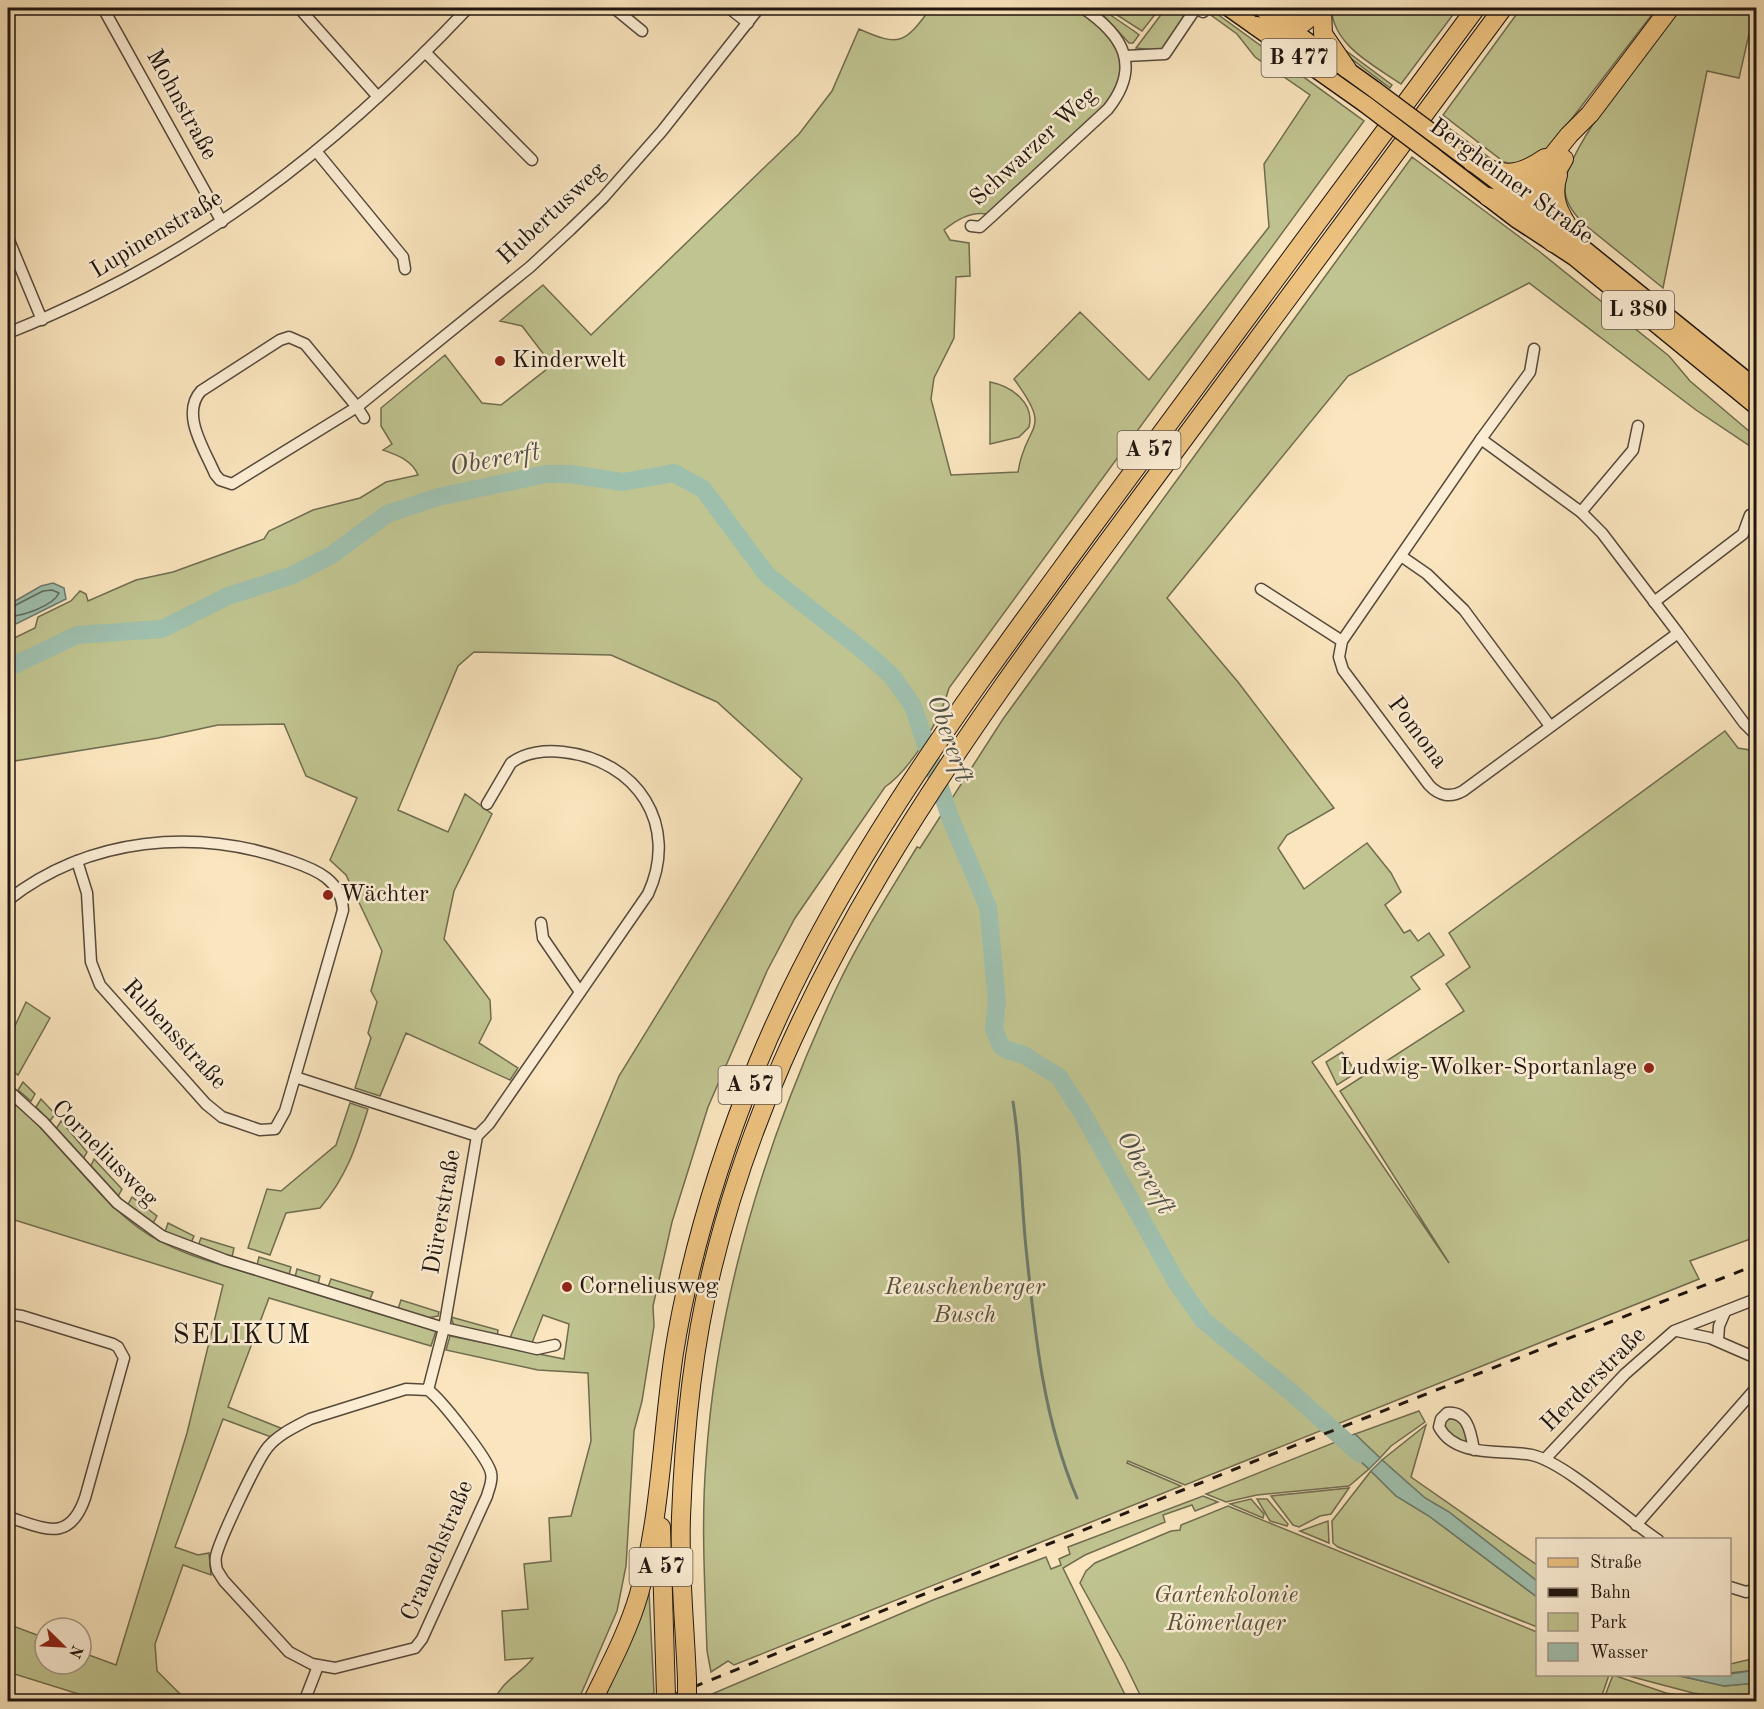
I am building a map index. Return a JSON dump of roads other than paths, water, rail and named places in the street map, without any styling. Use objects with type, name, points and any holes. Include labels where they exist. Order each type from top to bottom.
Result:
[{"type":"highway","points":[[1290,52],[1287,38],[1289,28],[1300,8]]},
{"type":"highway","points":[[1256,26],[1289,28],[1302,26],[1319,8]]},
{"type":"highway","points":[[1319,8],[1323,34],[1347,69]]},
{"type":"highway","name":"A 57","points":[[666,1695],[661,1565],[663,1446],[675,1351],[692,1260],[707,1203],[759,1061],[793,985],[829,917],[933,749],[1166,426],[1476,8]]},
{"type":"highway","name":"A 57","points":[[687,1701],[681,1521],[695,1351],[712,1268],[729,1204],[779,1065],[850,922],[947,766],[1038,636],[1503,8]]},
{"type":"highway","points":[[1488,197],[1519,205],[1540,195],[1559,158],[1670,8]]},
{"type":"highway","points":[[1472,162],[1495,173],[1515,173],[1559,158]]},
{"type":"highway","points":[[1559,158],[1554,201],[1559,215],[1581,247]]},
{"type":"highway","points":[[1526,203],[1530,218],[1554,243]]},
{"type":"highway","points":[[592,1701],[628,1626],[640,1590],[663,1446]]},
{"type":"main road","name":"Bergheimer Straße","points":[[1229,8],[1290,52],[1370,97],[1410,116],[1526,203],[1756,388]]},
{"type":"main road","name":"Bergheimer Straße","points":[[1261,8],[1347,69],[1398,129],[1488,197],[1554,243],[1756,406]]},
{"type":"street","name":"Mohnstraße","points":[[103,8],[222,222]]},
{"type":"street","points":[[299,8],[378,97]]},
{"type":"street","name":"Lupinenstraße","points":[[8,333],[42,320],[134,276],[222,222],[316,151],[378,97],[468,8]]},
{"type":"street","points":[[614,8],[642,32]]},
{"type":"street","points":[[729,8],[748,23]]},
{"type":"street","name":"Hubertusweg","points":[[364,418],[357,407],[305,344],[289,338],[280,340],[201,391],[195,397],[191,410],[215,474],[220,480],[232,484],[357,407],[530,267],[590,211],[662,132],[759,8]]},
{"type":"street","points":[[1083,8],[1114,33],[1125,56],[1165,54],[1191,14],[1197,9],[1203,12]]},
{"type":"street","points":[[425,52],[532,160]]},
{"type":"street","name":"Schwarzer Weg","points":[[971,226],[980,227],[1108,109],[1121,91],[1125,56]]},
{"type":"street","points":[[316,151],[404,257],[405,269]]},
{"type":"street","points":[[8,238],[42,320]]},
{"type":"street","points":[[1261,589],[1342,641],[1530,372],[1534,349]]},
{"type":"street","points":[[1581,512],[1633,450],[1638,426]]},
{"type":"street","points":[[1481,439],[1581,512],[1602,533],[1744,723],[1756,735]]},
{"type":"street","points":[[1654,602],[1743,534],[1750,514]]},
{"type":"street","points":[[1401,556],[1436,581],[1464,610],[1550,726]]},
{"type":"street","name":"Pomona","points":[[1342,641],[1340,657],[1343,670],[1429,785],[1442,795],[1452,796],[1463,791],[1677,633]]},
{"type":"street","name":"Dürerstraße","points":[[444,1328],[477,1136],[489,1124],[652,885],[659,852],[654,816],[637,789],[621,773],[587,757],[559,752],[540,753],[517,759],[510,763],[487,804]]},
{"type":"street","name":"Rubensstraße","points":[[8,900],[31,884],[77,861],[132,845],[202,841],[268,853],[329,878],[341,896],[343,910],[280,1123],[269,1130],[222,1117],[199,1098],[100,985],[91,962],[87,893],[77,861]]},
{"type":"street","points":[[541,923],[543,938],[580,992]]},
{"type":"street","points":[[295,1077],[477,1136]]},
{"type":"street","name":"Corneliusweg","points":[[8,1090],[44,1123],[117,1203],[162,1236],[225,1260],[444,1328],[537,1349],[555,1345]]},
{"type":"street","points":[[1674,1331],[1756,1299]]},
{"type":"street","points":[[1718,1340],[1719,1326],[1725,1312]]},
{"type":"street","points":[[8,1314],[22,1316],[112,1344],[118,1347],[124,1358],[88,1489],[77,1518],[68,1526],[54,1530],[8,1517]]},
{"type":"street","points":[[428,1390],[444,1328]]},
{"type":"street","points":[[1674,1331],[1696,1333],[1718,1340],[1756,1358]]},
{"type":"street","name":"Herderstraße","points":[[1545,1459],[1625,1374],[1674,1331]]},
{"type":"street","points":[[1636,1525],[1756,1388]]},
{"type":"street","name":"Cranachstraße","points":[[406,1389],[428,1390],[442,1404],[489,1467],[491,1478],[487,1496],[419,1644],[400,1653],[346,1665],[318,1666],[296,1656],[281,1644],[224,1581],[217,1570],[216,1555],[260,1459],[277,1438],[310,1419],[406,1389]]},
{"type":"street","points":[[1474,1450],[1516,1453],[1545,1459],[1656,1538]]},
{"type":"street","points":[[1731,1587],[1746,1592],[1756,1589]]},
{"type":"street","points":[[304,1701],[318,1666]]},
{"type":"water","points":[[53,583],[64,588],[66,599],[16,624],[8,621],[8,605],[41,586]]},
{"type":"water","points":[[1355,1434],[1380,1458],[1369,1469],[1338,1441]]},
{"type":"water","points":[[1382,1460],[1425,1498],[1449,1512],[1536,1580],[1536,1596],[1429,1516],[1396,1496],[1371,1471]]},
{"type":"water","points":[[1756,1670],[1756,1683],[1724,1686],[1680,1676],[1731,1676],[1731,1674]]},
{"type":"waterway","name":"Obererft","points":[[8,668],[77,635],[162,629],[228,596],[293,575],[333,554],[387,514],[438,497],[546,474],[570,474],[623,482],[674,473],[703,489],[767,575],[892,676],[913,706],[951,820],[988,907],[997,1001],[994,1029],[1001,1046],[1024,1055],[1059,1077],[1083,1114],[1177,1283],[1203,1320],[1292,1393],[1360,1454]]},
{"type":"waterway","points":[[1013,1102],[1029,1280],[1042,1375],[1056,1437],[1077,1498]]},
{"type":"railway","points":[[656,1702],[1250,1463],[1756,1265]]},
{"type":"place","name":"Kinderwelt","points":[[500,361]]},
{"type":"place","name":"Wächter","points":[[328,895]]},
{"type":"place","name":"Ludwig-Wolker-Sportanlage","points":[[1649,1068]]},
{"type":"place","name":"Corneliusweg","points":[[567,1287]]},
{"type":"district","name":"SELIKUM","points":[[242,1335]]},
{"type":"park label","name":"Reuschenberger Busch","points":[[965,1302]]},
{"type":"park label","name":"Gartenkolonie Römerlager","points":[[1226,1610]]}]
